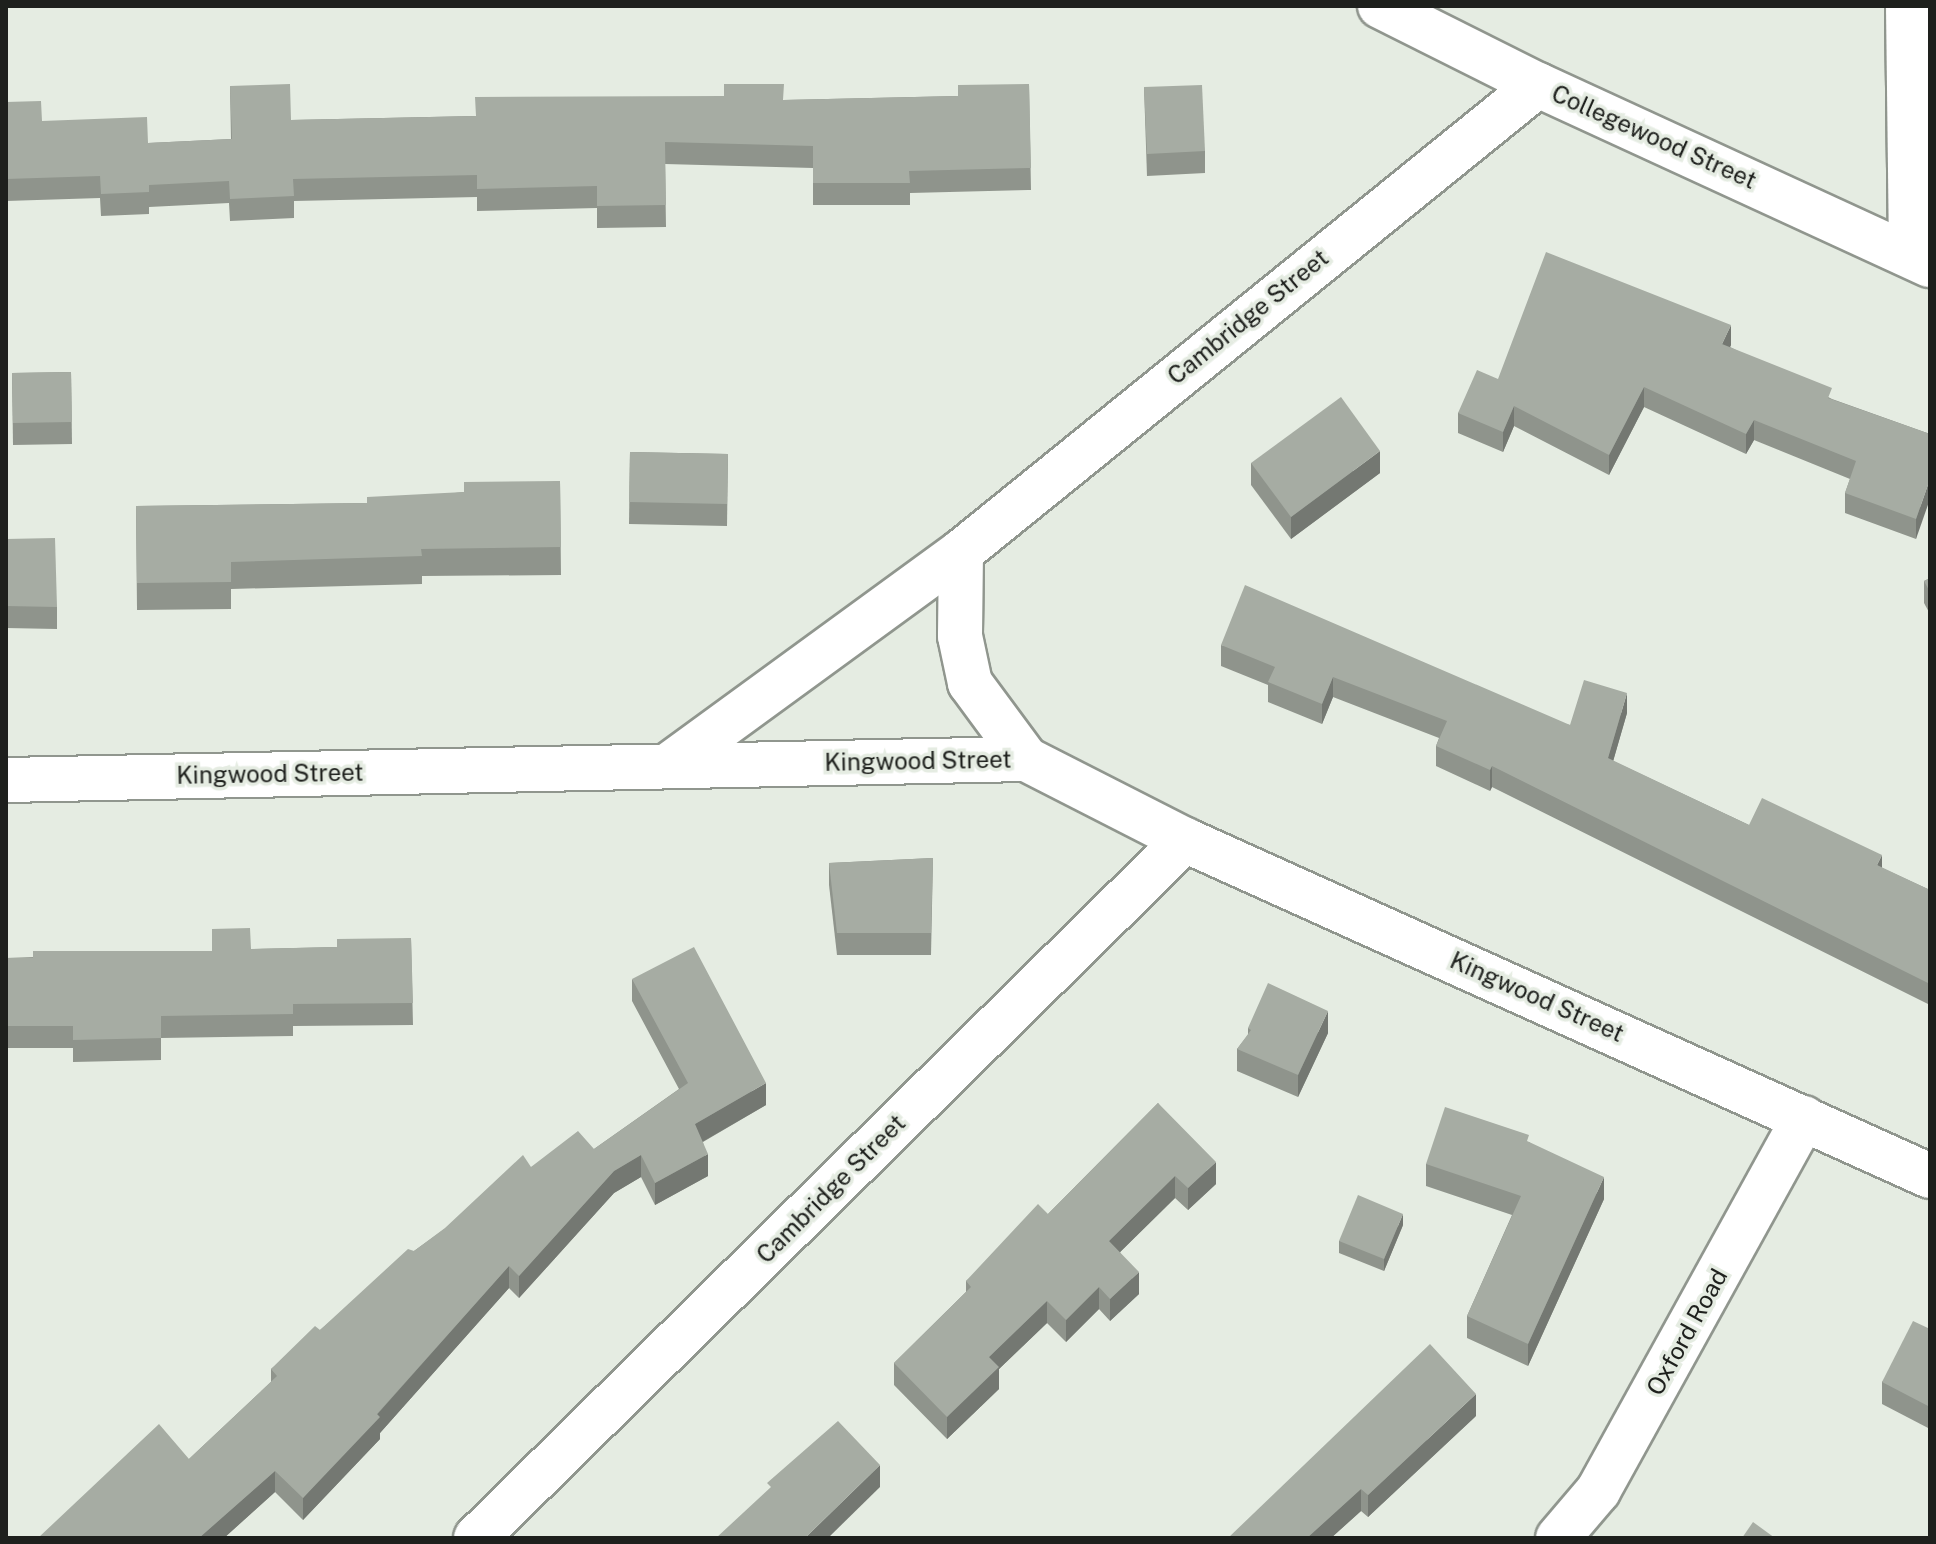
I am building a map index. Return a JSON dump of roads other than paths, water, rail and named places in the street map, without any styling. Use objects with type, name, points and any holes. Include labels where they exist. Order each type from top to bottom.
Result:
[{"type":"street","name":"Collegewood Street","points":[[1380,6],[1538,85],[1921,260]]},
{"type":"street","points":[[1908,6],[1921,260]]},
{"type":"street","name":"Cambridge Street","points":[[669,765],[961,552],[1538,85]]},
{"type":"street","points":[[961,552],[960,636],[970,683],[1026,759]]},
{"type":"street","name":"Kingwood Street","points":[[6,780],[1026,759],[1185,840],[1930,1176]]},
{"type":"street","name":"Cambridge Street","points":[[476,1538],[1185,840]]},
{"type":"street","name":"Oxford Road","points":[[1558,1538],[1598,1491],[1804,1118]]}]
